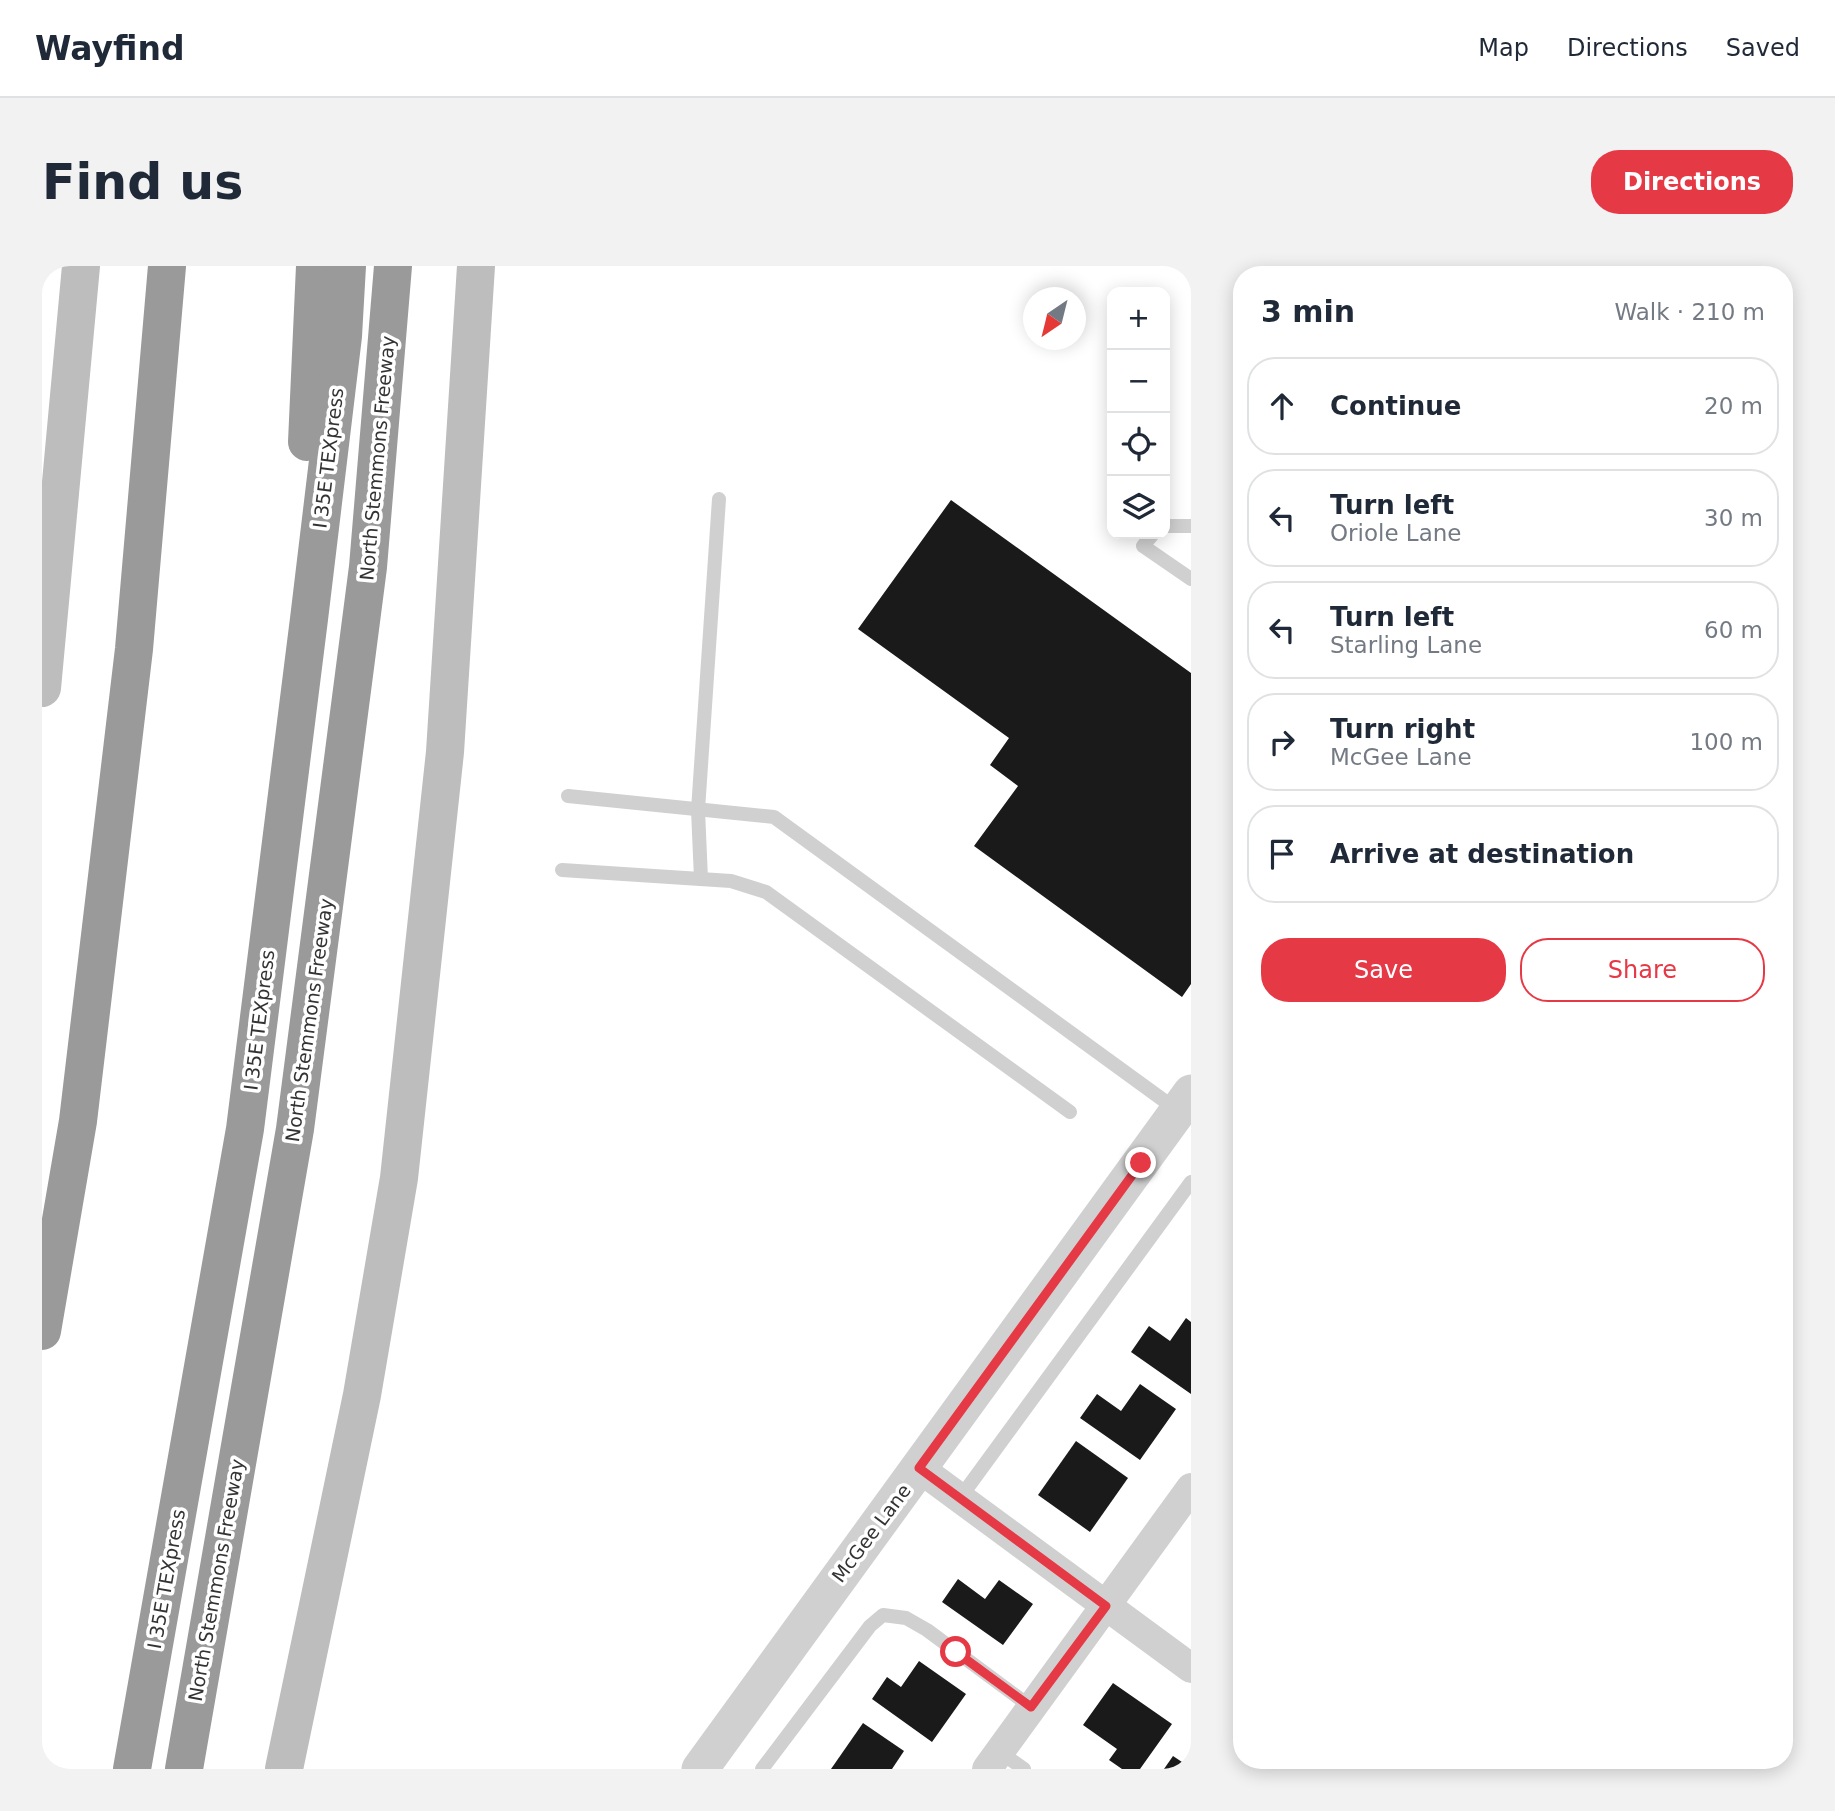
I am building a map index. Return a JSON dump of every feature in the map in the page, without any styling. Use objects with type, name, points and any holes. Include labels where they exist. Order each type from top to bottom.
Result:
[{"type":"highway","points":[[309,619],[302,545],[315,266]]},
{"type":"highway","name":"I 35E TEXpress","points":[[132,1769],[245,1129],[343,335],[347,266]]},
{"type":"highway","name":"North Stemmons Freeway","points":[[184,1769],[295,1129],[368,567],[393,266]]},
{"type":"highway","points":[[42,1331],[78,1121],[134,649],[166,269]]},
{"type":"main road","points":[[42,688],[81,266]]},
{"type":"main road","points":[[284,1769],[362,1395],[399,1178],[445,752],[476,266]]},
{"type":"street","name":"McGee Lane","points":[[700,1769],[1185,1102]]},
{"type":"street","points":[[919,1468],[1191,1668]]},
{"type":"street","points":[[1003,1763],[1031,1707],[1191,1488]]},
{"type":"lane","points":[[701,879],[698,810],[719,499]]},
{"type":"lane","points":[[1170,526],[1191,526]]},
{"type":"lane","points":[[1148,539],[1143,545],[1191,579]]},
{"type":"lane","points":[[568,796],[774,817],[1185,1102]]},
{"type":"lane","points":[[562,870],[731,881],[766,892],[1070,1112]]},
{"type":"lane","points":[[960,1498],[1191,1182]]},
{"type":"lane","points":[[762,1769],[870,1626],[883,1615],[906,1618],[927,1630],[1031,1707]]},
{"type":"building","points":[[951,500],[1191,673],[1191,984],[1182,997],[974,846],[1018,786],[990,765],[1009,738],[858,629]]},
{"type":"building","points":[[1186,1318],[1191,1322],[1191,1394],[1131,1352],[1149,1326],[1170,1341]]},
{"type":"building","points":[[1140,1384],[1176,1409],[1140,1460],[1080,1418],[1097,1394],[1121,1411]]},
{"type":"building","points":[[1076,1441],[1128,1478],[1090,1532],[1038,1495]]},
{"type":"building","points":[[958,1579],[985,1599],[999,1580],[1033,1604],[1003,1645],[942,1602]]},
{"type":"building","points":[[919,1661],[966,1694],[932,1742],[872,1699],[887,1677],[901,1687]]},
{"type":"building","points":[[1113,1683],[1172,1724],[1140,1769],[1122,1769],[1109,1760],[1117,1749],[1083,1725]]},
{"type":"building","points":[[863,1723],[904,1751],[892,1769],[831,1769]]},
{"type":"building","points":[[1173,1756],[1191,1768],[1191,1769],[1164,1769]]},
{"type":"route","points":[[956,1652],[1031,1707],[1106,1606],[919,1468],[1141,1163]]}]
